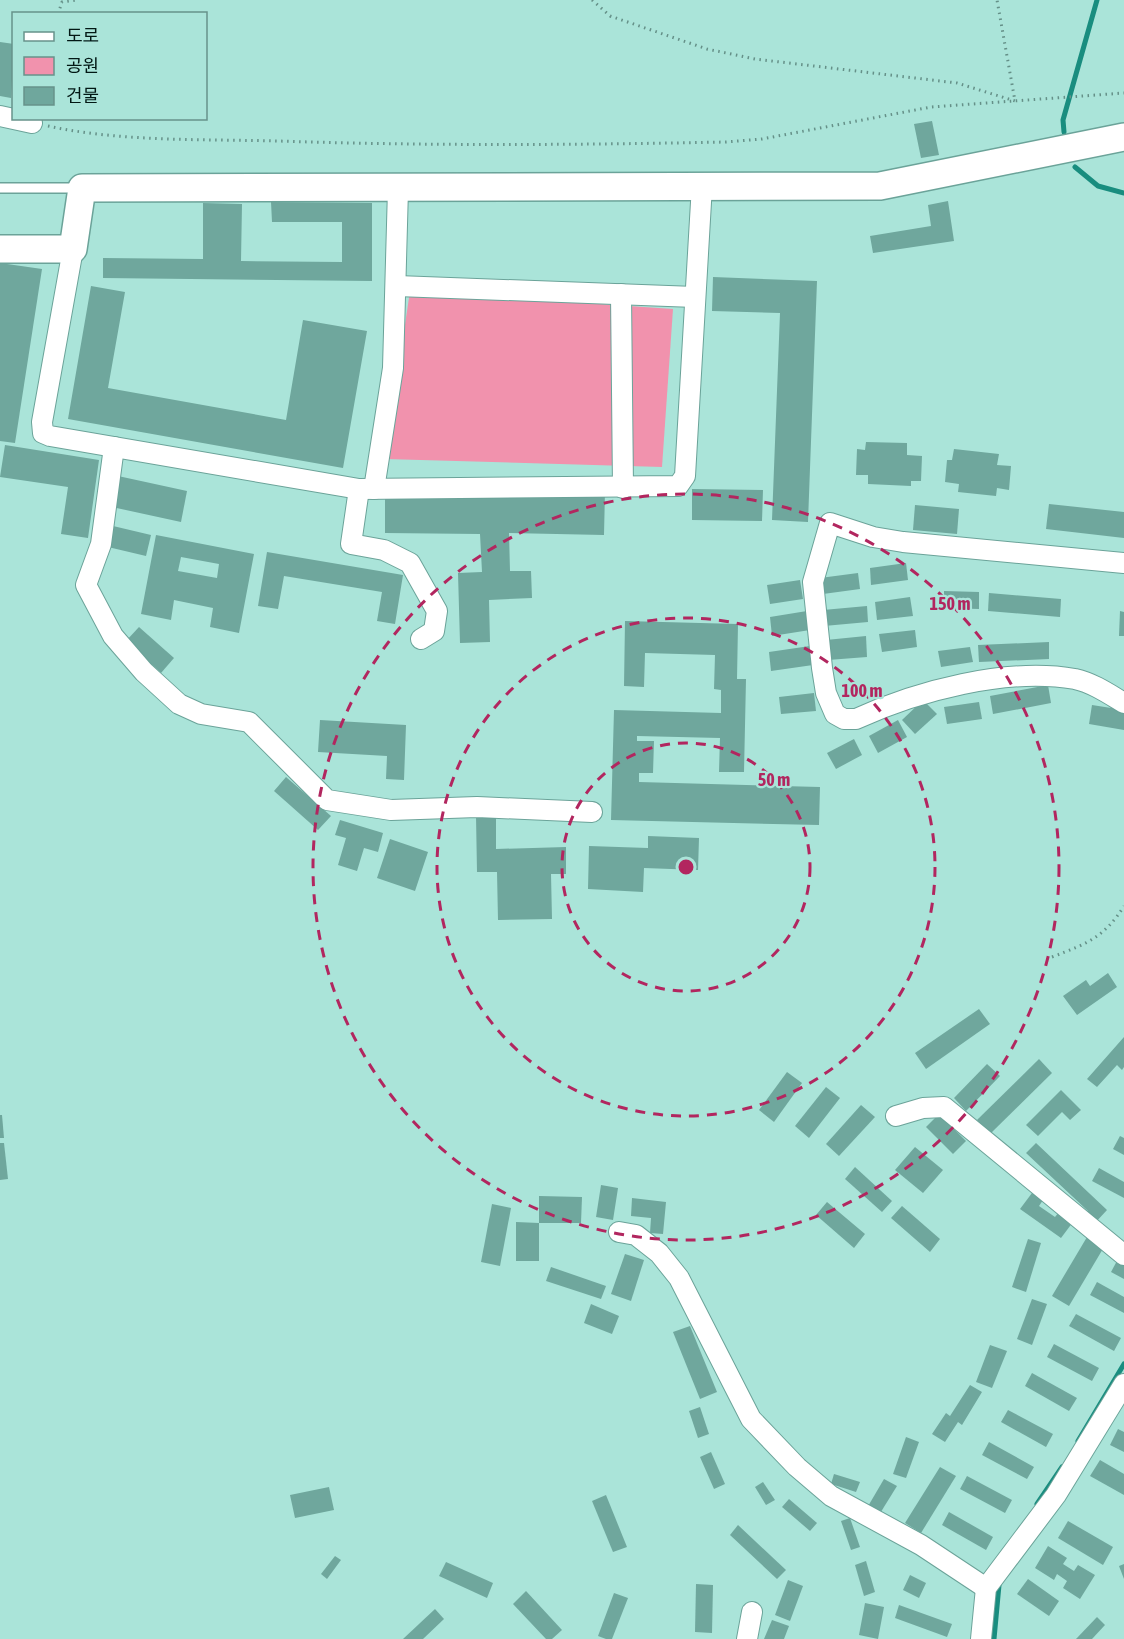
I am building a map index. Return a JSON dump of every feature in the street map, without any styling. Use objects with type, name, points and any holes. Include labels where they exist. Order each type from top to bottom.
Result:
[{"type":"street","points":[[18,120],[32,123]]},
{"type":"street","points":[[702,185],[685,476],[678,486],[367,489],[43,433],[42,422],[82,188],[398,189],[702,185],[880,186],[1124,137]]},
{"type":"street","points":[[398,189],[393,368],[367,489],[351,544],[384,550],[410,563],[437,611],[434,631],[421,639]]},
{"type":"street","points":[[0,249],[73,249]]},
{"type":"street","points":[[397,286],[695,297]]},
{"type":"street","points":[[621,294],[623,488]]},
{"type":"street","points":[[114,447],[101,544],[86,585],[113,636],[144,672],[179,704],[201,714],[249,722],[327,800],[391,810],[477,807],[592,812]]},
{"type":"street","points":[[1124,563],[903,542],[873,537],[830,523],[813,582],[826,693],[835,714],[844,719],[856,719],[920,694],[1006,678],[1076,679],[1099,688],[1124,703]]},
{"type":"street","points":[[896,1116],[923,1108],[944,1107],[1124,1255]]},
{"type":"street","points":[[620,1232],[636,1235],[660,1253],[679,1278],[751,1419],[797,1467],[831,1496],[921,1545],[986,1588]]},
{"type":"street","points":[[981,1639],[986,1588],[1056,1495],[1124,1384]]},
{"type":"street","points":[[747,1639],[752,1612]]},
{"type":"lane","points":[[0,188],[82,188]]},
{"type":"path","points":[[63,1],[76,0]]},
{"type":"path","points":[[592,0],[610,16],[707,49],[755,59],[957,83],[1015,101]]},
{"type":"path","points":[[997,0],[1015,101]]},
{"type":"path","points":[[32,123],[82,134],[389,145],[726,142],[762,139],[930,107],[1124,93]]},
{"type":"path","points":[[1052,957],[1098,938],[1113,923],[1124,906]]},
{"type":"green space","points":[[410,291],[673,309],[662,467],[385,459]]},
{"type":"building","points":[[0,42],[12,44],[12,80],[11,98],[0,96]]},
{"type":"building","points":[[932,121],[939,155],[921,158],[914,124]]},
{"type":"building","points":[[948,201],[954,241],[873,253],[870,236],[931,226],[928,205]]},
{"type":"building","points":[[271,202],[372,203],[372,281],[103,278],[103,258],[203,259],[203,203],[242,204],[241,261],[342,262],[342,222],[272,222]]},
{"type":"building","points":[[0,263],[42,269],[15,443],[0,441]]},
{"type":"building","points":[[713,277],[817,281],[808,522],[772,520],[780,313],[712,311]]},
{"type":"building","points":[[91,286],[125,292],[108,388],[286,420],[303,320],[367,331],[343,468],[68,419]]},
{"type":"building","points":[[866,442],[907,443],[907,455],[922,456],[921,481],[911,481],[911,486],[868,484],[868,475],[856,475],[857,449],[865,450]]},
{"type":"building","points":[[5,445],[99,460],[88,538],[61,534],[68,487],[0,477]]},
{"type":"building","points":[[954,449],[999,454],[997,465],[1011,466],[1009,490],[997,488],[996,496],[958,492],[959,484],[945,482],[947,460],[952,460]]},
{"type":"building","points":[[118,476],[187,491],[181,522],[112,507]]},
{"type":"building","points":[[692,489],[763,490],[762,521],[692,520]]},
{"type":"building","points":[[385,490],[605,491],[604,535],[509,533],[510,571],[531,571],[532,598],[489,600],[490,642],[460,643],[458,573],[482,572],[480,534],[385,533]]},
{"type":"building","points":[[1049,504],[1124,512],[1124,538],[1046,529]]},
{"type":"building","points":[[915,505],[959,509],[957,534],[913,530]]},
{"type":"building","points":[[113,526],[151,535],[146,556],[108,547]]},
{"type":"building","points":[[156,535],[254,554],[239,633],[210,627],[213,608],[174,600],[171,620],[141,614]],"holes":[[[181,557],[219,564],[217,578],[178,571]]]},
{"type":"building","points":[[267,552],[403,575],[395,624],[377,621],[382,592],[284,576],[278,609],[258,606]]},
{"type":"building","points":[[906,563],[908,580],[871,585],[870,568]]},
{"type":"building","points":[[858,573],[860,589],[823,594],[820,578]]},
{"type":"building","points":[[800,580],[803,599],[770,604],[767,585]]},
{"type":"building","points":[[944,591],[979,592],[979,609],[944,608]]},
{"type":"building","points":[[989,593],[1061,599],[1060,617],[988,611]]},
{"type":"building","points":[[910,597],[913,616],[877,620],[875,602]]},
{"type":"building","points":[[867,606],[868,622],[824,626],[823,610]]},
{"type":"building","points":[[807,611],[810,630],[772,636],[770,617]]},
{"type":"building","points":[[1120,611],[1124,612],[1124,636],[1119,636]]},
{"type":"building","points":[[625,621],[738,624],[737,679],[746,679],[744,772],[719,772],[720,738],[637,736],[637,741],[654,741],[653,773],[639,773],[639,782],[820,787],[819,825],[611,820],[614,710],[721,713],[721,690],[714,689],[715,655],[645,653],[644,687],[624,686]]},
{"type":"building","points":[[139,627],[174,658],[161,673],[126,641]]},
{"type":"building","points":[[915,630],[917,647],[882,652],[879,634]]},
{"type":"building","points":[[866,636],[867,657],[828,660],[826,640]]},
{"type":"building","points":[[1049,642],[1049,659],[979,662],[978,645]]},
{"type":"building","points":[[810,646],[813,665],[771,671],[769,652]]},
{"type":"building","points":[[970,647],[973,662],[941,667],[938,651]]},
{"type":"building","points":[[1048,685],[1051,703],[993,714],[990,696]]},
{"type":"building","points":[[814,693],[816,711],[781,714],[779,697]]},
{"type":"building","points":[[923,700],[937,714],[915,734],[902,720]]},
{"type":"building","points":[[979,702],[982,719],[947,724],[944,707]]},
{"type":"building","points":[[1092,705],[1124,710],[1124,730],[1089,724]]},
{"type":"building","points":[[320,720],[406,725],[404,780],[386,779],[387,756],[318,752]]},
{"type":"building","points":[[898,720],[907,737],[878,753],[869,736]]},
{"type":"building","points":[[854,739],[862,755],[836,769],[827,753]]},
{"type":"building","points":[[286,777],[331,816],[318,830],[274,791]]},
{"type":"building","points":[[476,816],[496,816],[496,849],[566,847],[566,874],[551,874],[552,919],[498,920],[497,872],[477,872]]},
{"type":"building","points":[[340,820],[383,833],[378,852],[364,848],[357,871],[338,865],[346,838],[335,835]]},
{"type":"building","points":[[648,836],[699,838],[698,870],[644,868],[643,892],[588,889],[589,846],[648,848]]},
{"type":"building","points":[[390,839],[428,852],[415,891],[377,878]]},
{"type":"building","points":[[1108,973],[1117,987],[1077,1015],[1063,996],[1086,980],[1090,986]]},
{"type":"building","points":[[979,1009],[990,1024],[926,1069],[915,1053]]},
{"type":"building","points":[[1124,1037],[1124,1067],[1122,1070],[1117,1065],[1097,1087],[1087,1079]]},
{"type":"building","points":[[1039,1059],[1052,1073],[990,1134],[977,1120]]},
{"type":"building","points":[[987,1064],[1000,1076],[966,1111],[954,1098]]},
{"type":"building","points":[[787,1072],[802,1083],[774,1122],[759,1110]]},
{"type":"building","points":[[826,1087],[840,1098],[809,1138],[795,1126]]},
{"type":"building","points":[[1061,1090],[1081,1110],[1070,1120],[1062,1112],[1038,1136],[1026,1125]]},
{"type":"building","points":[[861,1105],[875,1117],[839,1156],[826,1144]]},
{"type":"building","points":[[939,1114],[966,1141],[953,1154],[926,1127]]},
{"type":"building","points":[[0,1115],[2,1115],[4,1138],[0,1138]]},
{"type":"building","points":[[1120,1136],[1124,1138],[1124,1155],[1113,1149]]},
{"type":"building","points":[[0,1143],[4,1143],[8,1179],[0,1180]]},
{"type":"building","points":[[1036,1143],[1107,1210],[1094,1224],[1084,1215],[1088,1211],[1026,1153]]},
{"type":"building","points":[[915,1147],[943,1170],[923,1193],[895,1170]]},
{"type":"building","points":[[855,1167],[892,1201],[882,1212],[845,1179]]},
{"type":"building","points":[[1099,1168],[1124,1182],[1124,1198],[1092,1181]]},
{"type":"building","points":[[601,1185],[618,1188],[613,1220],[596,1217]]},
{"type":"building","points":[[1035,1189],[1045,1197],[1039,1206],[1055,1217],[1059,1212],[1073,1222],[1061,1238],[1020,1209]]},
{"type":"building","points":[[539,1196],[582,1197],[581,1223],[539,1223]]},
{"type":"building","points":[[632,1198],[666,1202],[663,1234],[650,1233],[651,1218],[631,1216]]},
{"type":"building","points":[[827,1202],[865,1234],[854,1248],[816,1215]]},
{"type":"building","points":[[492,1204],[511,1208],[500,1266],[481,1262]]},
{"type":"building","points":[[902,1206],[940,1239],[930,1252],[891,1218]]},
{"type":"building","points":[[516,1222],[539,1223],[539,1261],[516,1261]]},
{"type":"building","points":[[1087,1237],[1104,1247],[1069,1306],[1052,1296]]},
{"type":"building","points":[[1028,1239],[1041,1243],[1026,1292],[1012,1287]]},
{"type":"building","points":[[625,1254],[644,1260],[631,1301],[611,1294]]},
{"type":"building","points":[[1118,1259],[1124,1263],[1124,1279],[1111,1272]]},
{"type":"building","points":[[551,1267],[606,1286],[601,1299],[546,1281]]},
{"type":"building","points":[[1097,1282],[1124,1297],[1124,1313],[1090,1295]]},
{"type":"building","points":[[1032,1299],[1047,1304],[1032,1345],[1017,1339]]},
{"type":"building","points":[[591,1304],[619,1316],[612,1334],[584,1323]]},
{"type":"building","points":[[1076,1314],[1121,1338],[1114,1351],[1069,1326]]},
{"type":"building","points":[[690,1326],[717,1392],[700,1399],[673,1332]]},
{"type":"building","points":[[1054,1344],[1099,1368],[1092,1381],[1047,1357]]},
{"type":"building","points":[[990,1345],[1007,1351],[992,1388],[976,1382]]},
{"type":"building","points":[[1032,1373],[1077,1398],[1069,1411],[1025,1386]]},
{"type":"building","points":[[970,1385],[982,1392],[962,1425],[958,1422],[945,1442],[932,1434],[946,1413],[950,1416]]},
{"type":"building","points":[[700,1407],[709,1434],[698,1438],[689,1411]]},
{"type":"building","points":[[1008,1410],[1053,1434],[1046,1447],[1001,1422]]},
{"type":"building","points":[[1118,1429],[1124,1432],[1124,1452],[1110,1445]]},
{"type":"building","points":[[906,1437],[919,1442],[906,1478],[893,1474]]},
{"type":"building","points":[[989,1442],[1034,1467],[1027,1479],[982,1455]]},
{"type":"building","points":[[711,1452],[725,1484],[714,1489],[700,1457]]},
{"type":"building","points":[[1100,1460],[1124,1474],[1124,1495],[1090,1476]]},
{"type":"building","points":[[940,1467],[956,1476],[921,1533],[905,1523]]},
{"type":"building","points":[[834,1474],[860,1482],[856,1492],[831,1484]]},
{"type":"building","points":[[967,1476],[1012,1500],[1005,1513],[960,1489]]},
{"type":"building","points":[[884,1479],[897,1486],[879,1515],[867,1508]]},
{"type":"building","points":[[763,1482],[775,1500],[766,1505],[755,1487]]},
{"type":"building","points":[[329,1487],[334,1510],[295,1518],[290,1495]]},
{"type":"building","points":[[606,1495],[627,1547],[613,1552],[592,1501]]},
{"type":"building","points":[[789,1499],[817,1523],[810,1531],[782,1507]]},
{"type":"building","points":[[949,1512],[993,1537],[986,1550],[942,1525]]},
{"type":"building","points":[[850,1518],[860,1547],[851,1550],[841,1521]]},
{"type":"building","points":[[1068,1521],[1113,1547],[1103,1565],[1058,1538]]},
{"type":"building","points":[[738,1525],[786,1570],[777,1579],[730,1535]]},
{"type":"building","points":[[1048,1546],[1067,1558],[1063,1564],[1074,1571],[1078,1565],[1095,1575],[1080,1599],[1063,1588],[1067,1581],[1057,1574],[1054,1580],[1035,1568]]},
{"type":"building","points":[[335,1556],[341,1560],[327,1579],[321,1574]]},
{"type":"building","points":[[866,1561],[875,1592],[864,1596],[855,1565]]},
{"type":"building","points":[[446,1562],[493,1583],[487,1598],[439,1576]]},
{"type":"building","points":[[1124,1564],[1124,1579],[1119,1566]]},
{"type":"building","points":[[910,1575],[926,1583],[919,1598],[903,1590]]},
{"type":"building","points":[[1028,1579],[1059,1601],[1049,1616],[1017,1594]]},
{"type":"building","points":[[788,1580],[803,1586],[790,1621],[775,1615]]},
{"type":"building","points":[[696,1584],[713,1585],[712,1633],[695,1632]]},
{"type":"building","points":[[526,1591],[562,1630],[552,1639],[546,1639],[513,1604]]},
{"type":"building","points":[[614,1593],[628,1598],[612,1639],[606,1639],[598,1636]]},
{"type":"building","points":[[865,1603],[884,1607],[878,1639],[859,1635]]},
{"type":"building","points":[[899,1605],[952,1624],[947,1637],[895,1618]]},
{"type":"building","points":[[435,1609],[444,1619],[423,1639],[403,1639]]},
{"type":"building","points":[[1097,1617],[1105,1625],[1092,1639],[1076,1639]]},
{"type":"building","points":[[772,1620],[789,1626],[784,1639],[764,1639]]},
{"type":"waterway","points":[[1064,132],[1063,120],[1097,0]]},
{"type":"waterway","points":[[1075,167],[1098,186],[1124,193]]},
{"type":"waterway","points":[[1078,1441],[1124,1364]]},
{"type":"waterway","points":[[1037,1504],[1062,1467]]},
{"type":"waterway","points":[[994,1639],[999,1585]]}]
